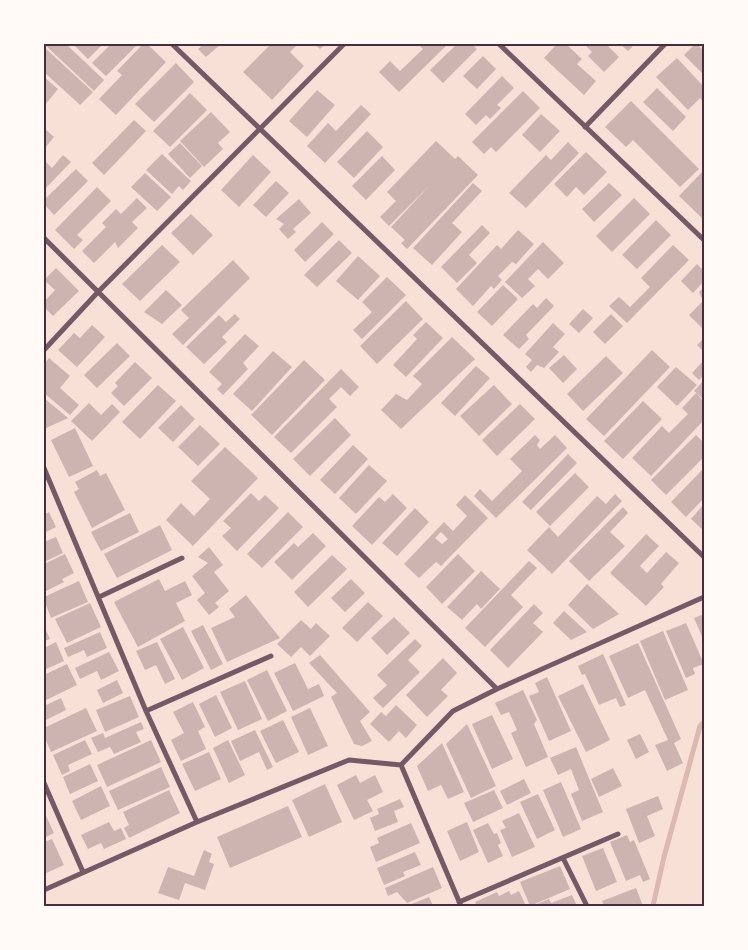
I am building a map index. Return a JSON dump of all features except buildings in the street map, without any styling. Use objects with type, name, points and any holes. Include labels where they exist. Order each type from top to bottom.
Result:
[{"type":"street","points":[[172,44],[704,557]]},
{"type":"street","points":[[44,350],[98,292],[344,44]]},
{"type":"street","points":[[500,44],[704,240]]},
{"type":"street","points":[[585,127],[665,44]]},
{"type":"street","points":[[44,238],[497,688]]},
{"type":"street","points":[[44,468],[146,711],[197,822]]},
{"type":"street","points":[[99,597],[182,558]]},
{"type":"street","points":[[401,765],[453,711],[497,688],[704,598]]},
{"type":"street","points":[[146,711],[272,656]]},
{"type":"street","points":[[44,890],[197,822],[349,760],[401,765]]},
{"type":"street","points":[[401,765],[460,904],[618,834]]},
{"type":"street","points":[[44,784],[83,872]]},
{"type":"street","points":[[563,858],[586,906]]},
{"type":"waterway","points":[[653,906],[664,857],[700,726],[704,722]]}]
